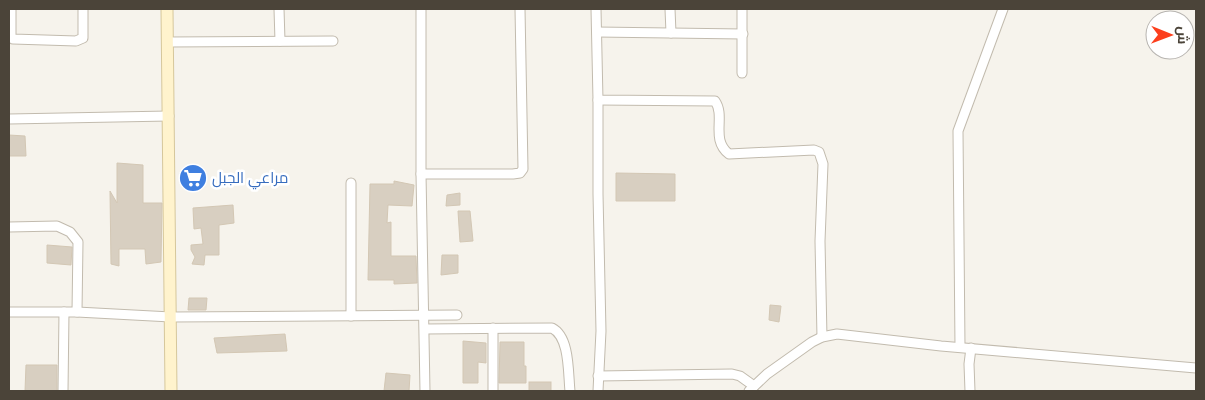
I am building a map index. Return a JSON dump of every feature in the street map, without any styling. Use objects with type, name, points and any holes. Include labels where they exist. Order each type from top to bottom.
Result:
[{"type":"street","points":[[11,9],[11,37],[13,40],[76,41],[83,38],[83,9]]},
{"type":"street","points":[[168,9],[171,391]]},
{"type":"street","points":[[279,9],[280,41]]},
{"type":"street","points":[[421,9],[421,174],[425,391]]},
{"type":"street","points":[[421,174],[520,173],[523,168],[520,9]]},
{"type":"street","points":[[596,9],[601,331],[598,391]]},
{"type":"street","points":[[670,9],[671,33]]},
{"type":"street","points":[[742,9],[742,73]]},
{"type":"street","points":[[960,348],[958,131],[1003,9]]},
{"type":"street","points":[[597,32],[743,34]]},
{"type":"street","points":[[168,42],[333,41]]},
{"type":"street","points":[[598,100],[715,100],[718,108],[720,143],[729,154],[814,150],[819,152],[823,164],[820,242],[822,337]]},
{"type":"street","points":[[9,119],[169,116]]},
{"type":"street","points":[[351,183],[351,316]]},
{"type":"street","points":[[9,227],[58,226],[70,232],[78,242],[77,312]]},
{"type":"street","points":[[9,312],[77,312],[171,316],[457,315]]},
{"type":"street","points":[[63,391],[64,312]]},
{"type":"street","points":[[493,328],[493,391]]},
{"type":"street","points":[[425,329],[552,328],[558,331],[565,345],[570,391]]},
{"type":"street","points":[[598,376],[732,374],[740,376],[751,388],[767,374],[812,342],[822,337],[837,334],[960,348],[1196,368]]},
{"type":"street","points":[[970,348],[970,391]]},
{"type":"building","points":[[9,135],[25,136],[26,156],[9,156]]},
{"type":"building","points":[[117,163],[143,165],[143,203],[162,203],[161,262],[146,264],[145,249],[119,249],[119,266],[111,264],[110,191],[117,203]]},
{"type":"building","points":[[616,173],[675,174],[675,201],[616,201]]},
{"type":"building","points":[[394,181],[414,185],[412,206],[388,205],[387,223],[391,222],[391,256],[416,256],[417,283],[394,284],[394,280],[368,280],[370,184],[394,184]]},
{"type":"building","points":[[460,193],[460,205],[446,206],[447,195]]},
{"type":"building","points":[[233,205],[234,223],[219,225],[219,255],[205,255],[204,265],[192,264],[195,257],[191,250],[191,245],[203,244],[201,228],[194,229],[193,208]]},
{"type":"building","points":[[458,211],[470,211],[473,241],[460,242]]},
{"type":"building","points":[[47,245],[72,247],[71,265],[47,263]]},
{"type":"building","points":[[442,255],[458,255],[458,273],[441,275]]},
{"type":"building","points":[[189,298],[207,298],[206,310],[188,310]]},
{"type":"building","points":[[770,305],[781,306],[779,322],[769,320]]},
{"type":"building","points":[[285,334],[287,351],[217,353],[214,338]]},
{"type":"building","points":[[463,341],[486,343],[486,363],[478,362],[478,383],[463,383]]},
{"type":"building","points":[[500,342],[524,342],[526,383],[499,383]]},
{"type":"building","points":[[26,365],[57,365],[57,391],[25,391]]},
{"type":"building","points":[[386,373],[410,375],[409,391],[384,391]]},
{"type":"building","points":[[529,382],[551,382],[551,391],[529,391]]},
{"type":"place","name":"مراعي الجبل","points":[[193,178]]}]
